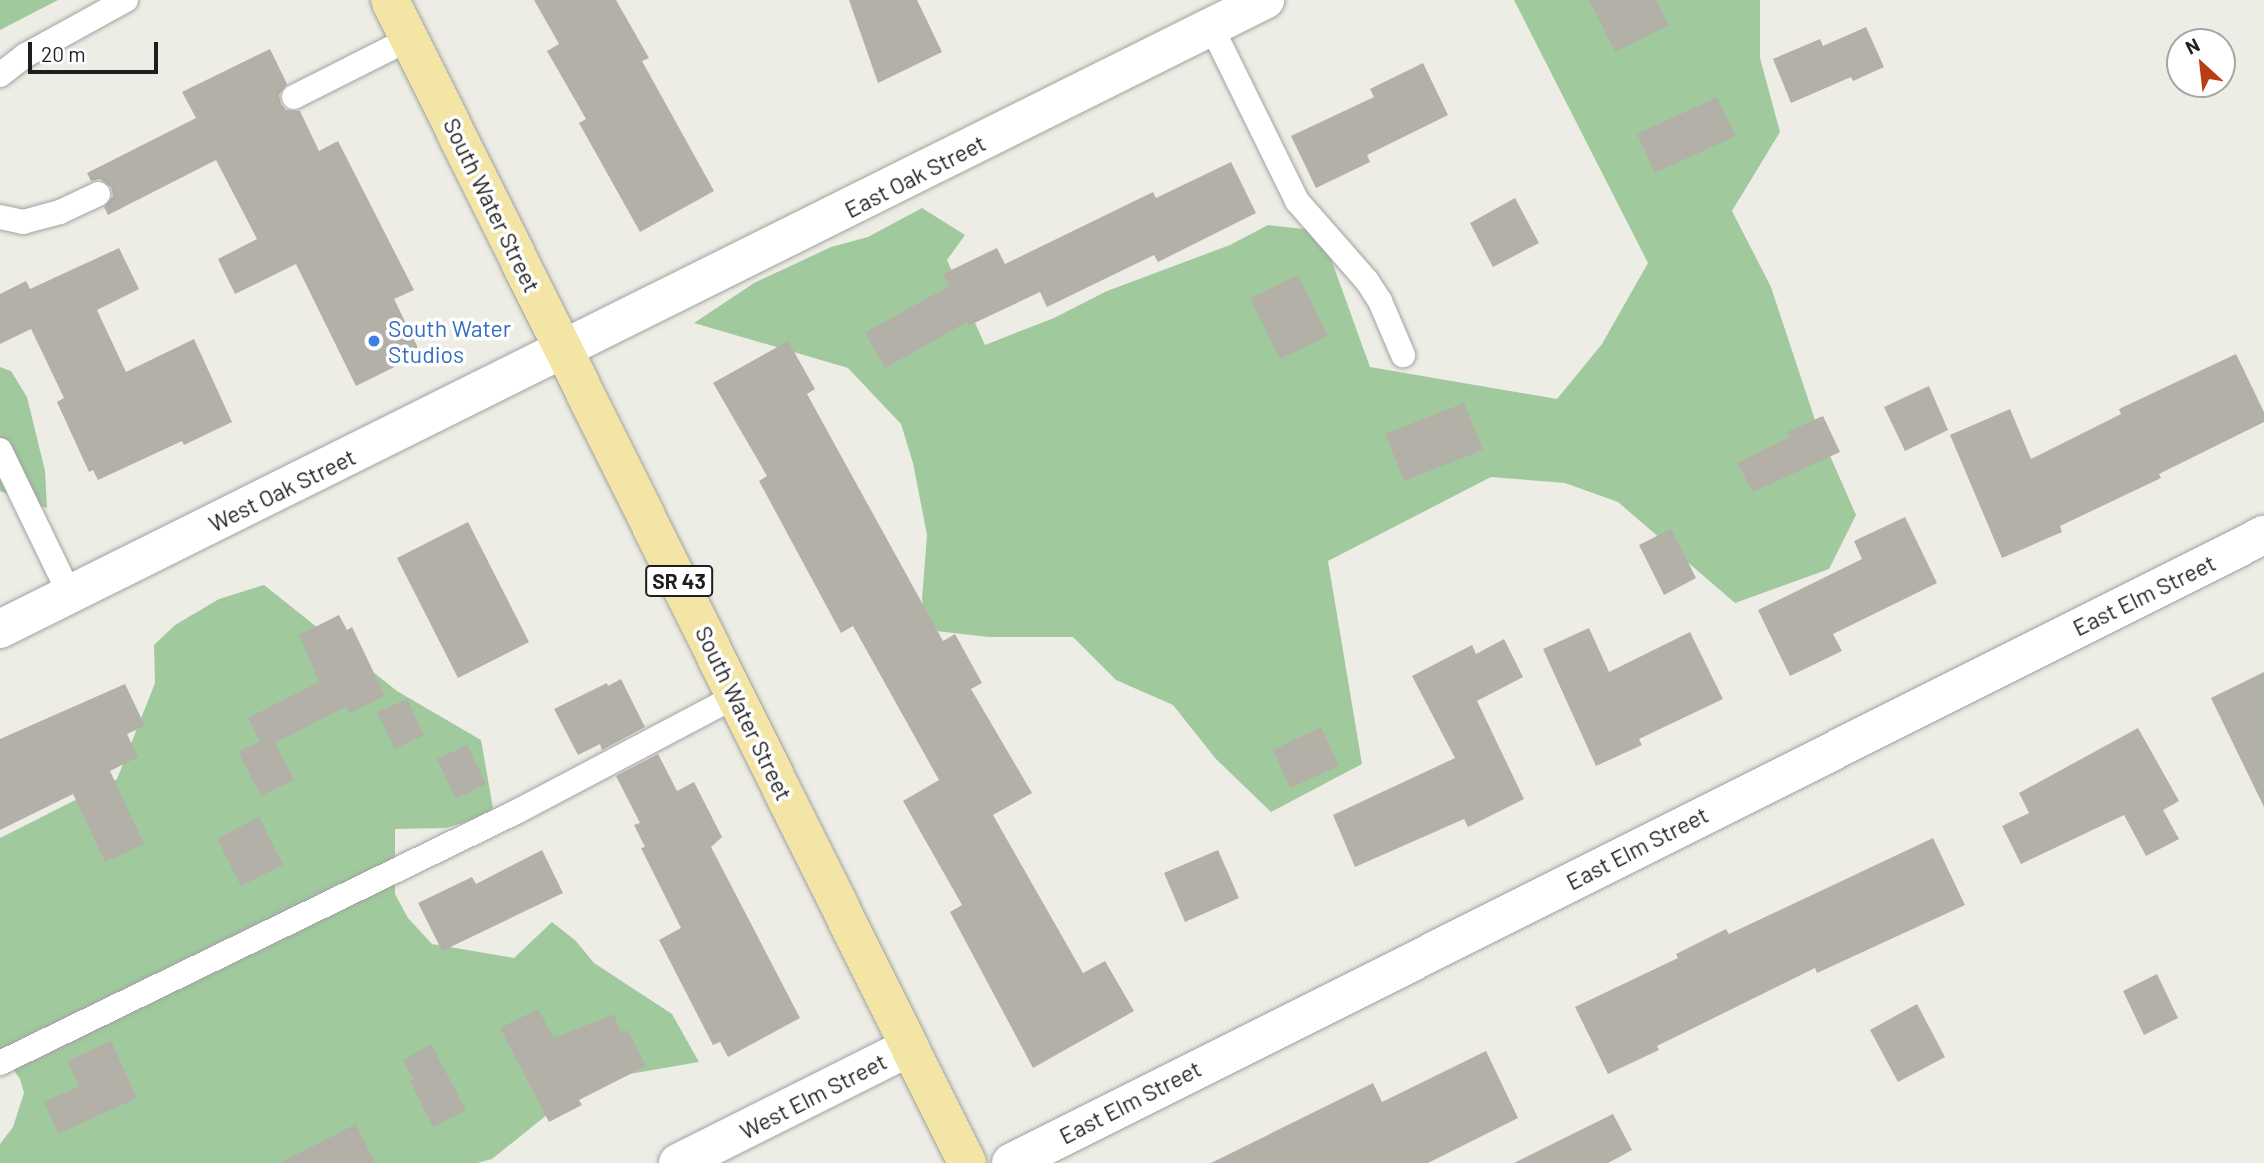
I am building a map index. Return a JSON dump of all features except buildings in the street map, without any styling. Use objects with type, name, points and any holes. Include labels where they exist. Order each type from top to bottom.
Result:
[{"type":"main road","name":"South Water Street","points":[[390,0],[967,1163]]},
{"type":"street","name":"East Oak Street","points":[[564,351],[1265,0]]},
{"type":"street","name":"West Oak Street","points":[[0,629],[564,351]]},
{"type":"street","name":"East Elm Street","points":[[1011,1163],[2264,535]]},
{"type":"street","name":"West Elm Street","points":[[678,1163],[910,1047]]},
{"type":"lane","points":[[0,75],[26,55],[126,0]]},
{"type":"lane","points":[[1212,28],[1297,201],[1367,281],[1380,302],[1403,355]]},
{"type":"lane","points":[[294,97],[409,39]]},
{"type":"lane","points":[[0,217],[23,222],[60,212],[98,194]]},
{"type":"lane","points":[[0,450],[70,595]]},
{"type":"lane","points":[[0,1063],[518,811],[736,696]]},
{"type":"green space","points":[[0,0],[58,0],[0,30]]},
{"type":"green space","points":[[1514,0],[1760,0],[1760,58],[1780,132],[1732,211],[1771,287],[1817,426],[1856,515],[1829,569],[1735,603],[1618,502],[1565,483],[1491,477],[1328,561],[1362,764],[1271,812],[1216,759],[1173,705],[1116,680],[1073,637],[989,637],[927,630],[922,599],[927,535],[913,463],[901,424],[848,368],[694,323],[754,283],[831,247],[868,237],[922,208],[965,235],[947,260],[985,345],[1054,318],[1107,291],[1230,245],[1268,225],[1321,231],[1370,367],[1557,399],[1602,344],[1648,263]]},
{"type":"green space","points":[[0,367],[11,371],[27,397],[45,471],[47,508],[0,491]]},
{"type":"green space","points":[[264,585],[397,691],[481,740],[493,808],[479,818],[446,828],[395,829],[395,894],[408,918],[432,944],[514,958],[552,922],[576,941],[594,963],[672,1014],[699,1062],[589,1081],[492,1159],[477,1163],[0,1163],[0,1144],[13,1127],[24,1093],[20,1079],[0,1051],[0,838],[117,779],[155,683],[154,645],[175,625],[219,599]]},
{"type":"place","name":"South Water Studios","points":[[374,341]]}]
